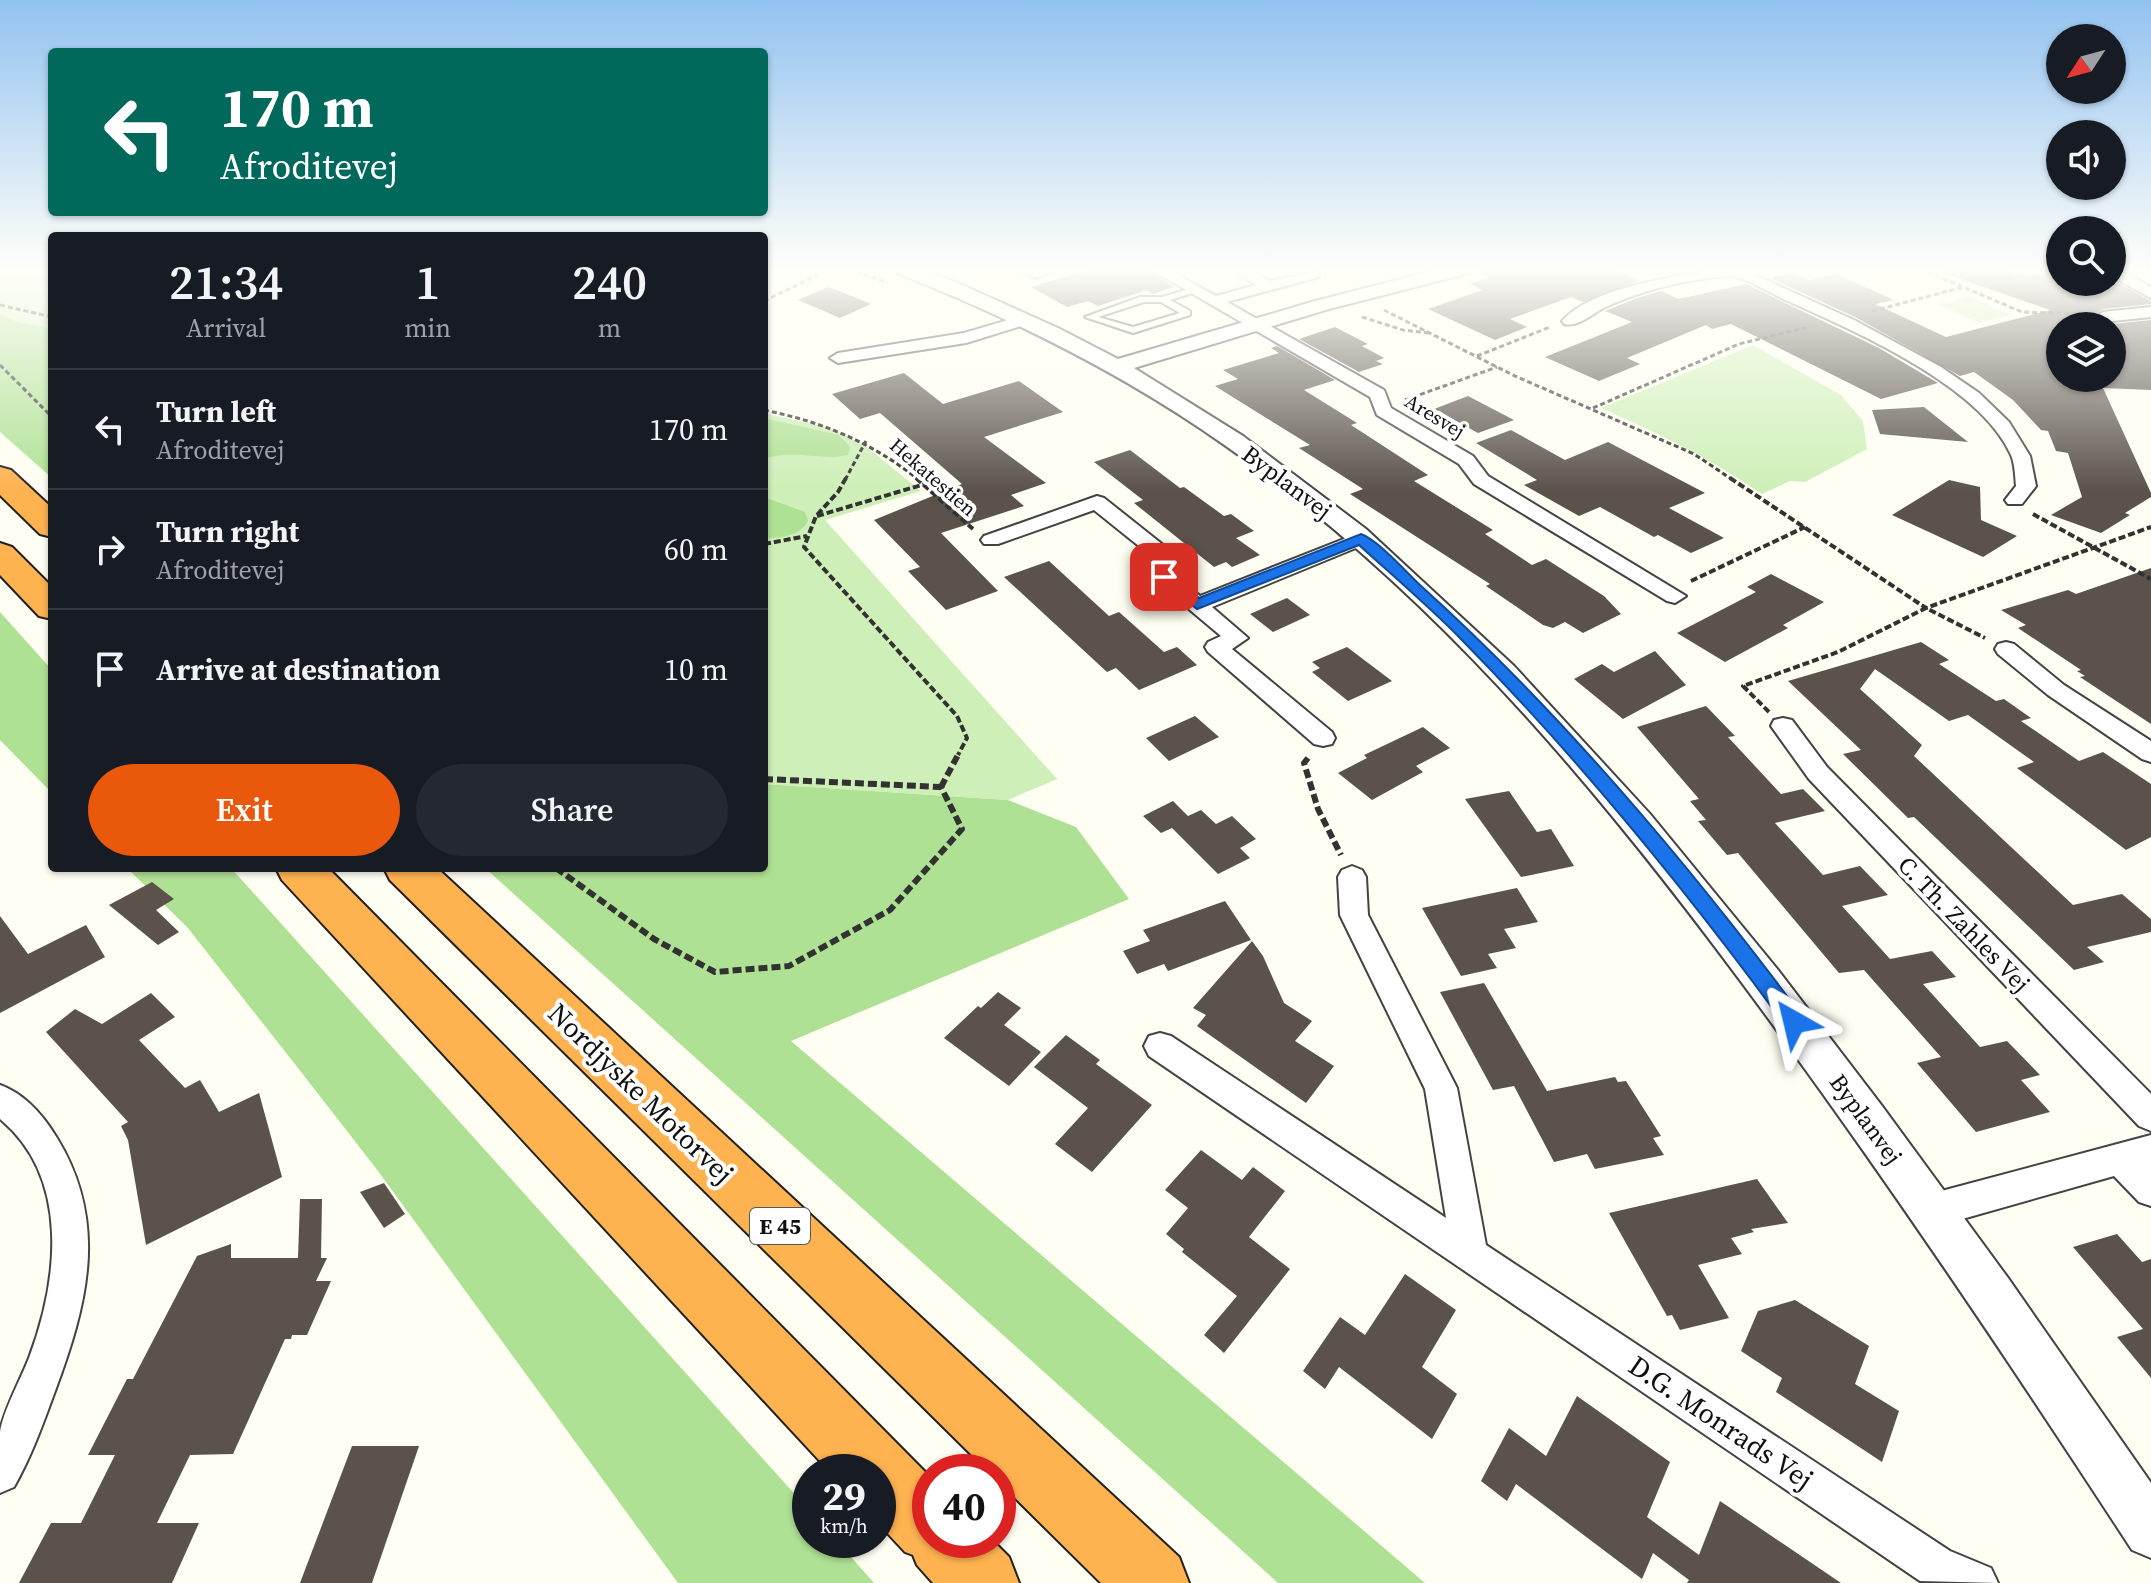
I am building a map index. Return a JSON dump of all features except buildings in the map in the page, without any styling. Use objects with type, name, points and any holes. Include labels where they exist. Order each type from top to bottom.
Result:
[{"type":"highway","points":[[0,477],[48,523]]},
{"type":"highway","points":[[0,554],[48,604]]},
{"type":"highway","points":[[303,872],[861,1454]]},
{"type":"highway","name":"Nordjyske Motorvej","points":[[411,872],[1153,1583]]},
{"type":"highway","points":[[896,1491],[912,1508]]},
{"type":"highway","points":[[959,1558],[983,1583]]},
{"type":"street","points":[[838,358],[935,343]]},
{"type":"street","name":"Byplanvej","points":[[1069,343],[1196,415],[1254,455],[1361,539],[1462,631],[1575,750],[1742,952],[1934,1210],[2151,1531]]},
{"type":"street","points":[[1115,367],[1196,343]]},
{"type":"street","name":"Aresvej","points":[[1288,343],[1378,394],[1383,411],[1466,460],[1481,480],[1675,596]]},
{"type":"street","points":[[1881,343],[1945,376],[1989,411],[2021,457],[2026,486],[2015,500]]},
{"type":"street","points":[[991,540],[1097,502],[1165,556],[1147,564],[1237,638],[1216,647],[1323,738]]},
{"type":"street","points":[[1197,605],[1361,539]]},
{"type":"street","points":[[2006,649],[2056,690],[2151,753]]},
{"type":"street","name":"C. Th. Zahles Vej","points":[[1783,726],[1818,773],[2151,1116]]},
{"type":"street","points":[[1352,877],[1354,915],[1441,1088],[1470,1253]]},
{"type":"street","name":"D.G. Monrads Vej","points":[[1160,1046],[1935,1566],[1976,1583]]},
{"type":"street","points":[[0,1099],[35,1129],[57,1172],[71,1223],[69,1284],[48,1359],[11,1455],[0,1473]]},
{"type":"street","points":[[1934,1210],[2136,1155],[2151,1190]]},
{"type":"path","points":[[1450,343],[1694,454],[1926,608],[2006,649]]},
{"type":"path","points":[[1477,356],[1512,343]]},
{"type":"path","points":[[1592,408],[1744,343]]},
{"type":"path","points":[[0,365],[48,413]]},
{"type":"path","points":[[1378,394],[1401,401],[1498,367]]},
{"type":"path","name":"Hekatestien","points":[[768,411],[794,415],[866,441],[925,484],[977,533],[991,540]]},
{"type":"path","points":[[866,441],[838,492],[816,516],[804,547],[957,716],[967,738],[941,787]]},
{"type":"path","points":[[816,516],[925,484]]},
{"type":"path","points":[[2015,500],[2043,521],[2151,579]]},
{"type":"path","points":[[1675,596],[1688,583],[1806,527]]},
{"type":"path","points":[[1783,726],[1743,686],[1838,652],[1926,608],[2151,527]]},
{"type":"path","points":[[768,543],[808,536]]},
{"type":"path","points":[[1323,738],[1304,763],[1318,809],[1352,877]]},
{"type":"path","points":[[768,779],[941,787]]},
{"type":"path","points":[[562,872],[654,939],[715,972],[789,966],[890,910],[962,829],[941,787]]},
{"type":"green space","points":[[0,343],[48,343],[48,474],[0,432]]},
{"type":"green space","points":[[1753,345],[1841,395],[1863,421],[1867,449],[1805,482],[1790,481],[1762,494],[1684,447],[1601,408]]},
{"type":"green space","points":[[768,414],[829,428],[863,444],[921,491],[825,520],[1057,779],[1008,800],[768,784]]},
{"type":"green space","points":[[768,419],[839,435],[850,447],[848,455],[768,458]]},
{"type":"green space","points":[[768,498],[805,512],[808,521],[804,526],[783,537],[768,539]]},
{"type":"green space","points":[[0,612],[48,666],[48,789],[0,740]]},
{"type":"green space","points":[[768,784],[1008,800],[1076,827],[1129,899],[791,1041],[1425,1583],[1278,1583],[489,872],[768,872]]},
{"type":"green space","points":[[131,872],[235,872],[792,1491],[792,1558],[852,1558],[874,1583],[678,1583],[378,1171],[187,927]]},
{"type":"route","points":[[1164,577],[1197,605],[1361,539],[1462,631],[1575,750],[1742,952],[1794,1022]]}]
